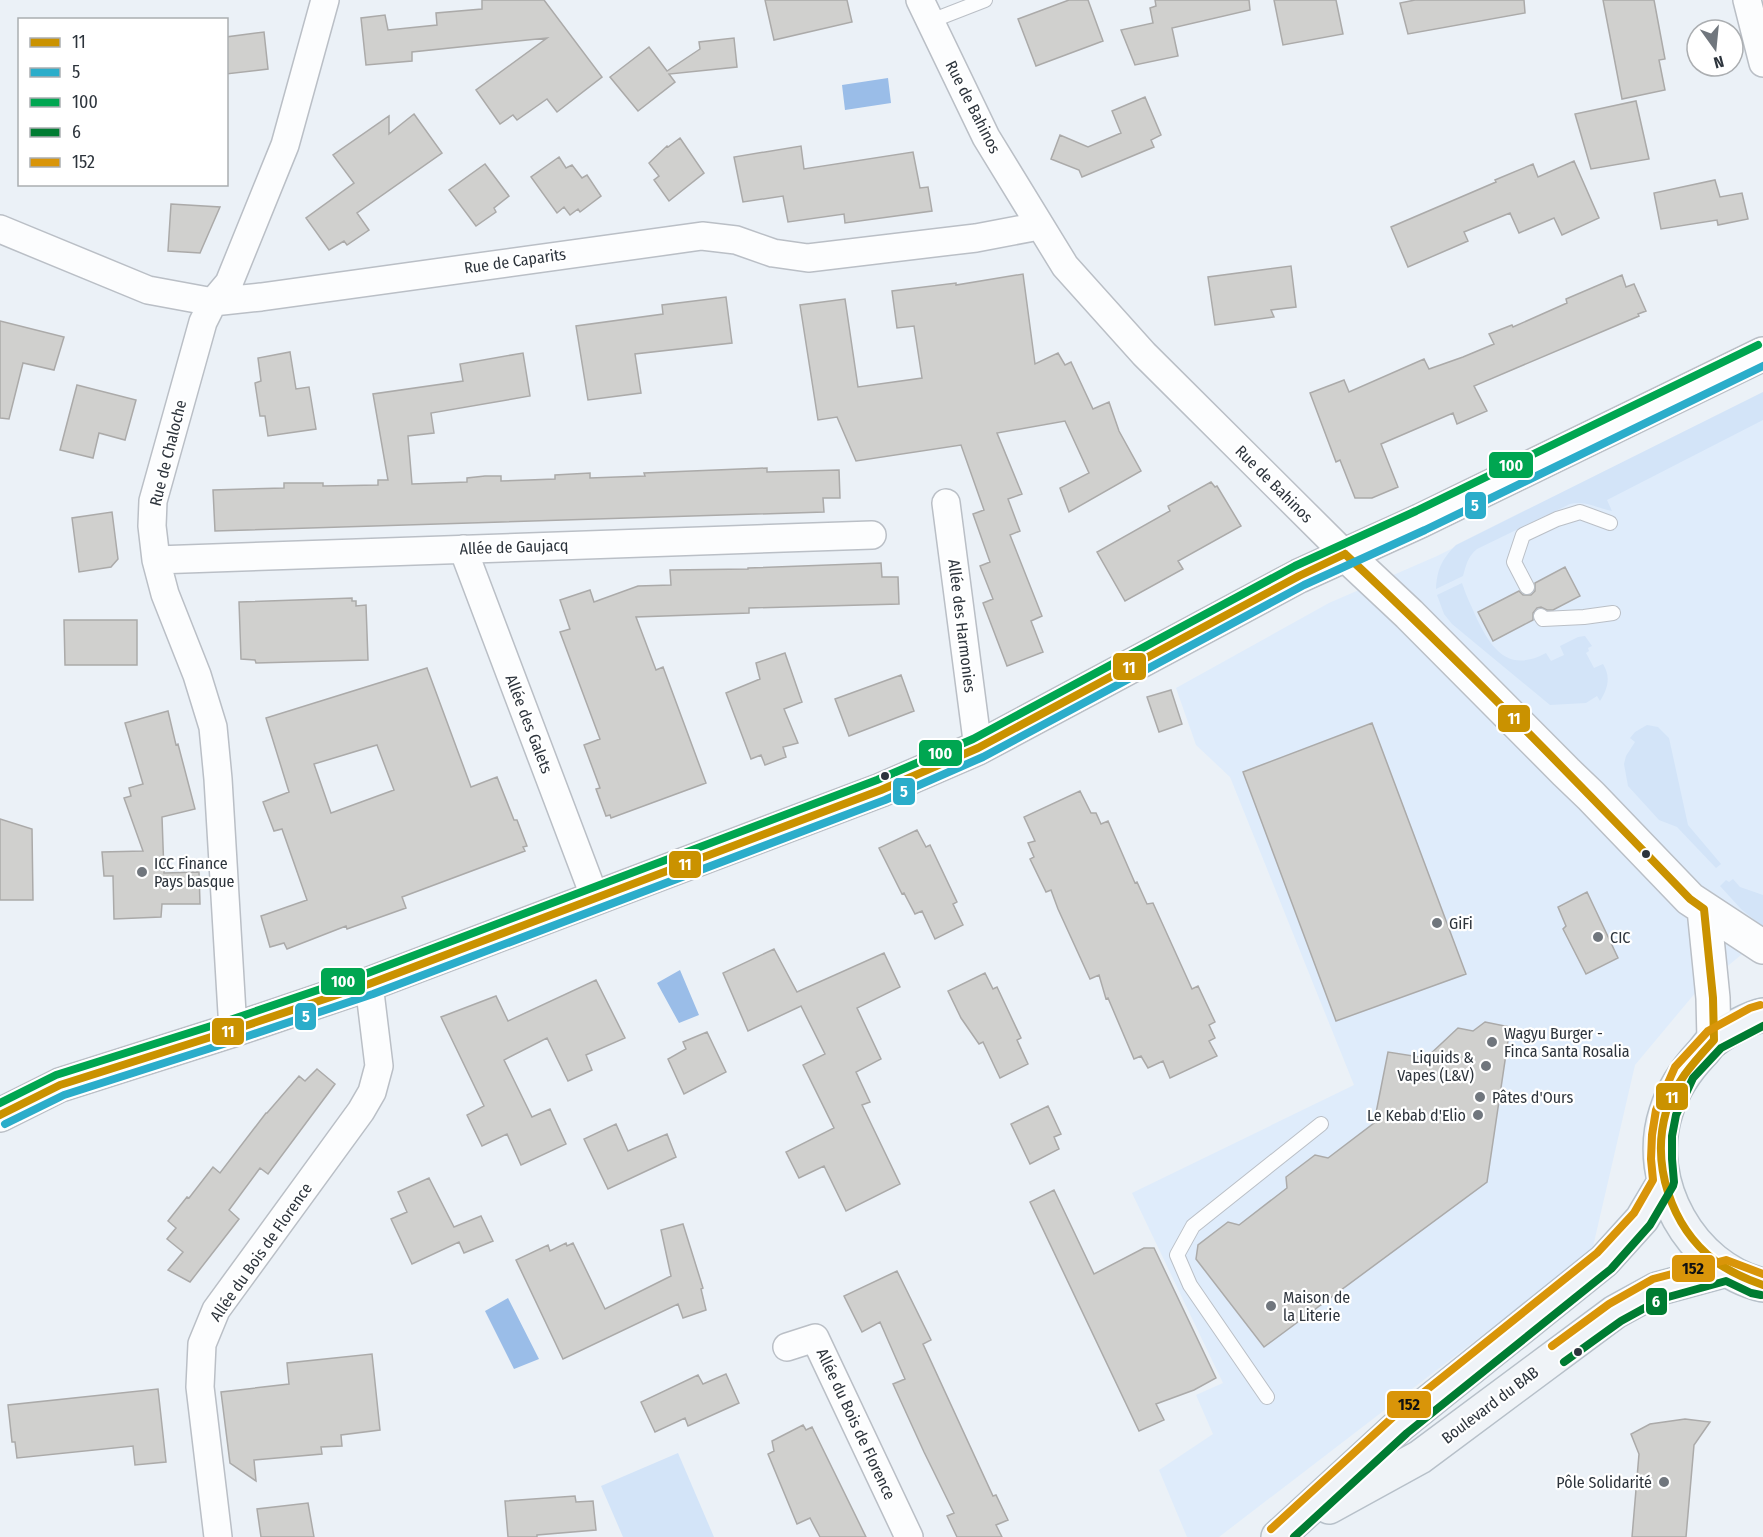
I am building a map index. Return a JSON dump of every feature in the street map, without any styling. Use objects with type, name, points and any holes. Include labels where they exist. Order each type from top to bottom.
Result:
[{"type":"main road","points":[[1763,1015],[1755,1017],[1714,1040],[1684,1072],[1666,1112],[1661,1159],[1664,1182],[1673,1208],[1687,1232],[1705,1253],[1727,1270],[1763,1285]]},
{"type":"main road","name":"Boulevard du BAB","points":[[1282,1534],[1400,1425],[1604,1262],[1642,1219],[1664,1182]]},
{"type":"main road","name":"Boulevard du BAB","points":[[1282,1534],[1420,1457],[1616,1312],[1657,1289],[1727,1270]]},
{"type":"street","name":"Rue de Chaloche","points":[[233,1030],[213,727],[197,675],[165,594],[156,560],[152,526],[153,501],[203,322],[213,302],[229,283],[285,145],[325,0]]},
{"type":"street","points":[[1747,0],[1763,63]]},
{"type":"street","name":"Rue de Bahinos","points":[[925,11],[986,137],[1065,266],[1137,346],[1345,554],[1409,614],[1591,796],[1690,899],[1763,947]]},
{"type":"street","name":"Rue de Caparits","points":[[0,229],[148,290],[213,302],[702,236],[736,240],[773,253],[808,258],[976,238],[1039,226]]},
{"type":"street","points":[[0,1115],[60,1085],[369,984],[881,790],[978,748],[1299,576],[1420,521],[1763,354]]},
{"type":"street","name":"Allée des Harmonies","points":[[946,503],[978,748]]},
{"type":"street","name":"Allée de Gaujacq","points":[[156,560],[872,535]]},
{"type":"street","name":"Allée des Galets","points":[[463,549],[595,898]]},
{"type":"street","points":[[1704,909],[1713,998],[1714,1040]]},
{"type":"street","name":"Allée du Bois de Florence","points":[[218,1537],[200,1387],[201,1344],[216,1310],[361,1111],[372,1092],[379,1066],[369,984]]},
{"type":"street","name":"Allée du Bois de Florence","points":[[787,1347],[815,1338],[909,1537]]},
{"type":"lane","points":[[925,11],[985,0]]},
{"type":"lane","points":[[1527,587],[1514,562],[1523,535],[1557,519],[1580,512],[1610,523]]},
{"type":"lane","points":[[1541,615],[1543,619],[1613,613]]},
{"type":"lane","points":[[1267,1397],[1190,1285],[1177,1255],[1193,1226],[1321,1124]]},
{"type":"shaded area","points":[[1763,392],[1763,420],[1607,500],[1612,511],[1586,504],[1570,504],[1477,549],[1469,558],[1463,576],[1436,589],[1441,565],[1456,545]]},
{"type":"shaded area","points":[[1763,393],[1763,937],[1696,992],[1635,1065],[1592,1251],[1219,1537],[1187,1537],[1159,1470],[1213,1434],[1196,1395],[1223,1383],[1132,1193],[1354,1085],[1230,777],[1196,745],[1176,688],[1329,603],[1437,556]]},
{"type":"shaded area","points":[[1462,583],[1477,619],[1489,640],[1503,655],[1512,659],[1533,659],[1546,653],[1551,661],[1564,655],[1560,646],[1585,636],[1592,646],[1586,653],[1594,668],[1603,664],[1607,673],[1607,687],[1600,701],[1597,696],[1586,703],[1550,705],[1452,624],[1444,614],[1437,595]]},
{"type":"shaded area","points":[[1647,725],[1658,727],[1669,738],[1688,825],[1721,864],[1716,868],[1677,827],[1659,820],[1628,786],[1624,764],[1635,742],[1630,738]]},
{"type":"shaded area","points":[[1733,879],[1740,887],[1763,895],[1763,927],[1741,909],[1720,886],[1726,880],[1729,882]]},
{"type":"shaded area","points":[[678,1453],[714,1537],[623,1537],[601,1486]]},
{"type":"water","points":[[888,78],[891,103],[845,110],[842,85]]},
{"type":"water","points":[[680,970],[699,1015],[679,1023],[657,983]]},
{"type":"water","points":[[508,1298],[539,1359],[514,1369],[485,1311]]},
{"type":"building","points":[[482,0],[544,0],[602,77],[557,112],[547,99],[517,120],[513,115],[500,124],[476,90],[547,38],[412,52],[412,61],[366,65],[361,18],[385,15],[388,30],[437,25],[436,13],[482,9]]},
{"type":"building","points":[[765,0],[847,0],[852,22],[774,40]]},
{"type":"building","points":[[1069,0],[1088,0],[1103,41],[1036,66],[1018,19]]},
{"type":"building","points":[[1155,0],[1249,0],[1250,10],[1172,28],[1178,56],[1135,65],[1121,30],[1153,23],[1150,8],[1156,6]]},
{"type":"building","points":[[1274,0],[1336,0],[1343,34],[1283,45]]},
{"type":"building","points":[[1415,0],[1524,0],[1525,13],[1408,34],[1400,3]]},
{"type":"building","points":[[1603,0],[1654,0],[1665,59],[1659,60],[1665,90],[1622,99]]},
{"type":"building","points":[[264,32],[268,69],[228,74],[228,37]]},
{"type":"building","points":[[734,38],[737,67],[669,74],[675,82],[638,111],[610,77],[649,47],[667,71],[700,49],[699,42]]},
{"type":"building","points":[[1145,97],[1161,135],[1151,140],[1154,147],[1082,177],[1079,170],[1051,159],[1060,135],[1088,147],[1121,133],[1112,111]]},
{"type":"building","points":[[1636,101],[1649,159],[1591,169],[1575,114]]},
{"type":"building","points":[[414,114],[442,153],[357,213],[369,230],[347,245],[344,241],[329,250],[306,218],[354,183],[333,155],[389,116],[389,134]]},
{"type":"building","points":[[680,138],[704,173],[669,201],[654,180],[659,176],[649,163],[667,146]]},
{"type":"building","points":[[801,146],[804,169],[913,152],[920,188],[928,187],[932,211],[845,223],[844,214],[788,222],[783,196],[743,202],[734,157]]},
{"type":"building","points":[[559,157],[566,168],[572,165],[582,178],[587,175],[601,196],[580,212],[578,209],[570,215],[564,207],[557,213],[531,177]]},
{"type":"building","points":[[1574,161],[1599,218],[1562,235],[1554,218],[1519,233],[1510,213],[1464,232],[1468,241],[1408,267],[1391,227],[1533,164],[1538,177]]},
{"type":"building","points":[[485,164],[509,196],[494,208],[496,212],[476,226],[449,190]]},
{"type":"building","points":[[1715,180],[1720,197],[1742,193],[1748,219],[1718,225],[1717,220],[1661,229],[1654,193]]},
{"type":"building","points":[[171,204],[220,207],[200,253],[168,251]]},
{"type":"building","points":[[1291,266],[1296,307],[1271,310],[1274,317],[1215,325],[1208,277]]},
{"type":"building","points":[[1023,274],[1035,364],[1058,353],[1065,365],[1071,362],[1093,409],[1109,402],[1119,431],[1141,471],[1069,512],[1060,488],[1089,473],[1065,421],[997,433],[1022,494],[1008,499],[1020,531],[1010,535],[1042,616],[1031,621],[1043,652],[1007,666],[983,603],[993,599],[980,566],[990,562],[973,514],[984,510],[961,445],[856,461],[837,417],[818,420],[800,305],[845,299],[858,387],[922,378],[914,326],[897,328],[892,291],[956,283],[956,285]]},
{"type":"building","points":[[1622,275],[1626,287],[1634,284],[1646,311],[1474,386],[1487,411],[1457,424],[1453,413],[1381,444],[1398,487],[1372,498],[1355,498],[1340,460],[1336,462],[1310,393],[1344,380],[1349,392],[1424,359],[1429,369],[1463,357],[1494,344],[1489,334],[1512,325],[1513,327],[1567,303],[1566,299]]},
{"type":"building","points":[[726,297],[732,343],[635,354],[641,393],[588,400],[576,326],[663,314],[662,305]]},
{"type":"building","points":[[0,321],[64,337],[54,370],[23,363],[9,419],[0,418]]},
{"type":"building","points":[[290,352],[296,389],[309,387],[316,429],[268,436],[265,416],[260,416],[255,383],[261,381],[258,358]]},
{"type":"building","points":[[523,353],[530,396],[431,413],[434,433],[408,436],[412,484],[467,482],[467,478],[485,476],[501,476],[501,481],[555,479],[555,475],[590,473],[590,478],[645,476],[644,473],[767,468],[767,472],[839,470],[840,498],[823,498],[824,512],[215,531],[213,490],[284,488],[284,483],[323,483],[323,486],[378,485],[378,480],[388,480],[373,394],[463,381],[460,364]]},
{"type":"building","points":[[77,385],[136,400],[125,440],[99,433],[93,458],[60,450]]},
{"type":"building","points":[[1211,482],[1215,487],[1217,486],[1241,526],[1178,561],[1183,569],[1125,601],[1097,552],[1170,511],[1168,506]]},
{"type":"building","points":[[112,512],[118,559],[111,567],[79,572],[72,518]]},
{"type":"building","points":[[881,563],[882,577],[898,577],[899,604],[749,608],[749,613],[636,617],[656,670],[663,667],[706,783],[611,818],[610,815],[606,816],[596,789],[600,788],[584,745],[600,739],[560,632],[570,629],[560,600],[590,590],[594,602],[638,586],[671,585],[670,570]]},
{"type":"building","points":[[1565,567],[1580,596],[1553,610],[1537,608],[1533,613],[1533,620],[1493,641],[1478,612],[1519,591],[1523,595],[1531,595],[1535,591],[1535,583]]},
{"type":"building","points":[[352,598],[352,601],[356,601],[356,606],[366,605],[368,660],[256,663],[255,660],[241,659],[239,602]]},
{"type":"building","points":[[64,620],[137,620],[137,665],[65,665]]},
{"type":"building","points":[[785,653],[802,702],[784,709],[798,743],[783,747],[786,757],[765,765],[761,755],[751,759],[726,693],[760,679],[756,663]]},
{"type":"building","points":[[427,668],[471,787],[497,777],[527,846],[523,847],[525,851],[402,897],[406,908],[347,929],[346,926],[287,949],[284,943],[270,947],[261,916],[307,900],[282,829],[274,831],[263,802],[289,792],[266,718]],"holes":[[[377,745],[394,790],[331,813],[314,764]]]},
{"type":"building","points":[[901,675],[914,711],[849,736],[835,699]]},
{"type":"building","points":[[1171,690],[1182,724],[1159,732],[1147,697]]},
{"type":"building","points":[[168,711],[195,809],[162,817],[164,873],[199,872],[200,904],[162,904],[161,917],[114,919],[113,876],[104,876],[102,852],[143,851],[124,798],[131,796],[129,788],[143,784],[125,723]]},
{"type":"building","points":[[1372,723],[1466,974],[1336,1021],[1243,772]]},
{"type":"building","points":[[1080,791],[1091,813],[1096,813],[1101,824],[1108,821],[1135,883],[1137,882],[1147,904],[1153,903],[1192,989],[1198,986],[1215,1022],[1209,1025],[1215,1038],[1209,1041],[1217,1056],[1170,1078],[1163,1061],[1148,1068],[1141,1056],[1134,1059],[1108,998],[1106,999],[1099,975],[1090,979],[1051,890],[1046,892],[1030,859],[1034,857],[1028,843],[1035,841],[1024,817]]},
{"type":"building","points":[[0,819],[32,829],[33,900],[0,900]]},
{"type":"building","points":[[917,830],[926,847],[930,845],[957,902],[953,904],[963,925],[935,939],[922,911],[915,914],[904,893],[902,894],[879,848]]},
{"type":"building","points":[[1587,892],[1618,958],[1586,974],[1563,929],[1566,926],[1558,907]]},
{"type":"building","points":[[774,949],[797,992],[884,953],[900,987],[857,1008],[881,1059],[856,1072],[870,1102],[862,1105],[900,1184],[846,1211],[824,1166],[799,1178],[786,1152],[834,1128],[803,1065],[825,1054],[801,1006],[748,1031],[723,973]]},
{"type":"building","points":[[985,973],[993,989],[997,987],[1021,1038],[1017,1040],[1028,1064],[1000,1078],[983,1042],[979,1044],[961,1018],[948,991]]},
{"type":"building","points":[[596,980],[625,1038],[586,1055],[592,1070],[568,1081],[547,1038],[504,1060],[532,1117],[550,1109],[566,1144],[521,1165],[507,1134],[482,1146],[467,1115],[484,1106],[441,1017],[496,996],[508,1021]]},
{"type":"building","points":[[1485,1022],[1510,1027],[1487,1182],[1264,1347],[1196,1259],[1198,1245],[1228,1222],[1239,1225],[1287,1188],[1286,1177],[1315,1155],[1328,1158],[1374,1123],[1388,1052],[1426,1058],[1458,1028],[1473,1031]]},
{"type":"building","points":[[707,1032],[726,1072],[684,1094],[668,1059],[686,1049],[683,1042]]},
{"type":"building","points":[[317,1069],[335,1084],[268,1174],[260,1168],[229,1210],[239,1219],[190,1282],[168,1270],[183,1252],[167,1239],[176,1228],[168,1221],[213,1167],[220,1173],[266,1113],[299,1076],[305,1081]]},
{"type":"building","points":[[1048,1106],[1061,1134],[1054,1137],[1059,1149],[1030,1164],[1011,1124]]},
{"type":"building","points":[[616,1124],[628,1151],[667,1134],[676,1157],[608,1189],[584,1139]]},
{"type":"building","points":[[429,1178],[454,1227],[481,1216],[493,1241],[464,1253],[459,1242],[412,1264],[391,1219],[407,1212],[398,1192]]},
{"type":"building","points":[[1054,1190],[1094,1274],[1144,1248],[1154,1248],[1216,1378],[1194,1390],[1156,1404],[1164,1420],[1139,1431],[1030,1202]]},
{"type":"building","points":[[683,1224],[703,1288],[701,1289],[706,1310],[683,1318],[678,1304],[563,1359],[516,1260],[548,1245],[550,1251],[566,1243],[567,1246],[573,1243],[605,1309],[671,1276],[661,1230]]},
{"type":"building","points":[[897,1271],[931,1340],[923,1344],[993,1496],[996,1495],[1008,1520],[996,1525],[1002,1537],[957,1537],[947,1516],[954,1513],[893,1384],[905,1379],[880,1322],[862,1332],[844,1296]]},
{"type":"building","points":[[372,1354],[380,1430],[341,1435],[342,1446],[321,1447],[322,1454],[254,1460],[256,1481],[230,1463],[221,1392],[289,1384],[287,1363]]},
{"type":"building","points":[[726,1374],[739,1403],[688,1426],[685,1418],[655,1432],[641,1402],[698,1375],[703,1384]]},
{"type":"building","points":[[158,1389],[166,1462],[135,1465],[133,1446],[17,1458],[15,1442],[12,1442],[8,1405]]},
{"type":"building","name":"Pôle Solidarité","points":[[1685,1419],[1710,1422],[1694,1445],[1686,1537],[1632,1537],[1639,1454],[1631,1434],[1650,1424]]},
{"type":"building","points":[[803,1425],[806,1430],[812,1427],[866,1537],[820,1537],[810,1518],[797,1524],[768,1454],[774,1451],[772,1441]]},
{"type":"building","points":[[575,1496],[576,1502],[593,1501],[596,1530],[537,1535],[537,1537],[508,1537],[505,1501]]},
{"type":"building","points":[[308,1503],[314,1537],[261,1537],[257,1509]]},
{"type":"transit line","name":"100","points":[[0,1103],[56,1075],[365,974],[877,780],[973,739],[1295,566],[1416,511],[1758,345]]},
{"type":"transit line","name":"5","points":[[5,1124],[64,1095],[373,994],[885,800],[983,757],[1304,585],[1425,530],[1763,366]]},
{"type":"transit line","name":"11","points":[[1345,554],[1477,681],[1690,899],[1704,909],[1713,998],[1714,1040],[1686,1073],[1670,1101],[1662,1132],[1663,1173],[1676,1212],[1686,1230],[1699,1246],[1726,1268],[1763,1285]]},
{"type":"transit line","name":"11","points":[[0,1115],[60,1085],[369,984],[881,790],[978,748],[1299,576],[1345,554]]},
{"type":"transit line","name":"152","points":[[1271,1529],[1393,1417],[1597,1253],[1634,1213],[1653,1180],[1652,1135],[1656,1110],[1675,1067],[1708,1031],[1760,1005]]},
{"type":"transit line","name":"6","points":[[1294,1537],[1407,1433],[1611,1269],[1650,1225],[1673,1186],[1672,1136],[1676,1115],[1693,1078],[1721,1048],[1763,1026]]},
{"type":"transit line","name":"152","points":[[1552,1346],[1609,1304],[1653,1279],[1726,1260],[1763,1274]]},
{"type":"transit line","name":"6","points":[[1564,1362],[1621,1321],[1661,1299],[1726,1281],[1751,1293],[1761,1295]]},
{"type":"place","name":"ICC Finance Pays basque","points":[[142,872]]},
{"type":"place","name":"GiFi","points":[[1437,923]]},
{"type":"place","name":"CIC","points":[[1598,937]]},
{"type":"place","name":"Wagyu Burger - Finca Santa Rosalia","points":[[1492,1042]]},
{"type":"place","name":"Liquids & Vapes (L&V)","points":[[1486,1066]]},
{"type":"place","name":"Pâtes d'Ours","points":[[1480,1097]]},
{"type":"place","name":"Le Kebab d'Elio","points":[[1478,1115]]},
{"type":"place","name":"Maison de la Literie","points":[[1271,1306]]},
{"type":"place","name":"Pôle Solidarité","points":[[1664,1482]]}]
